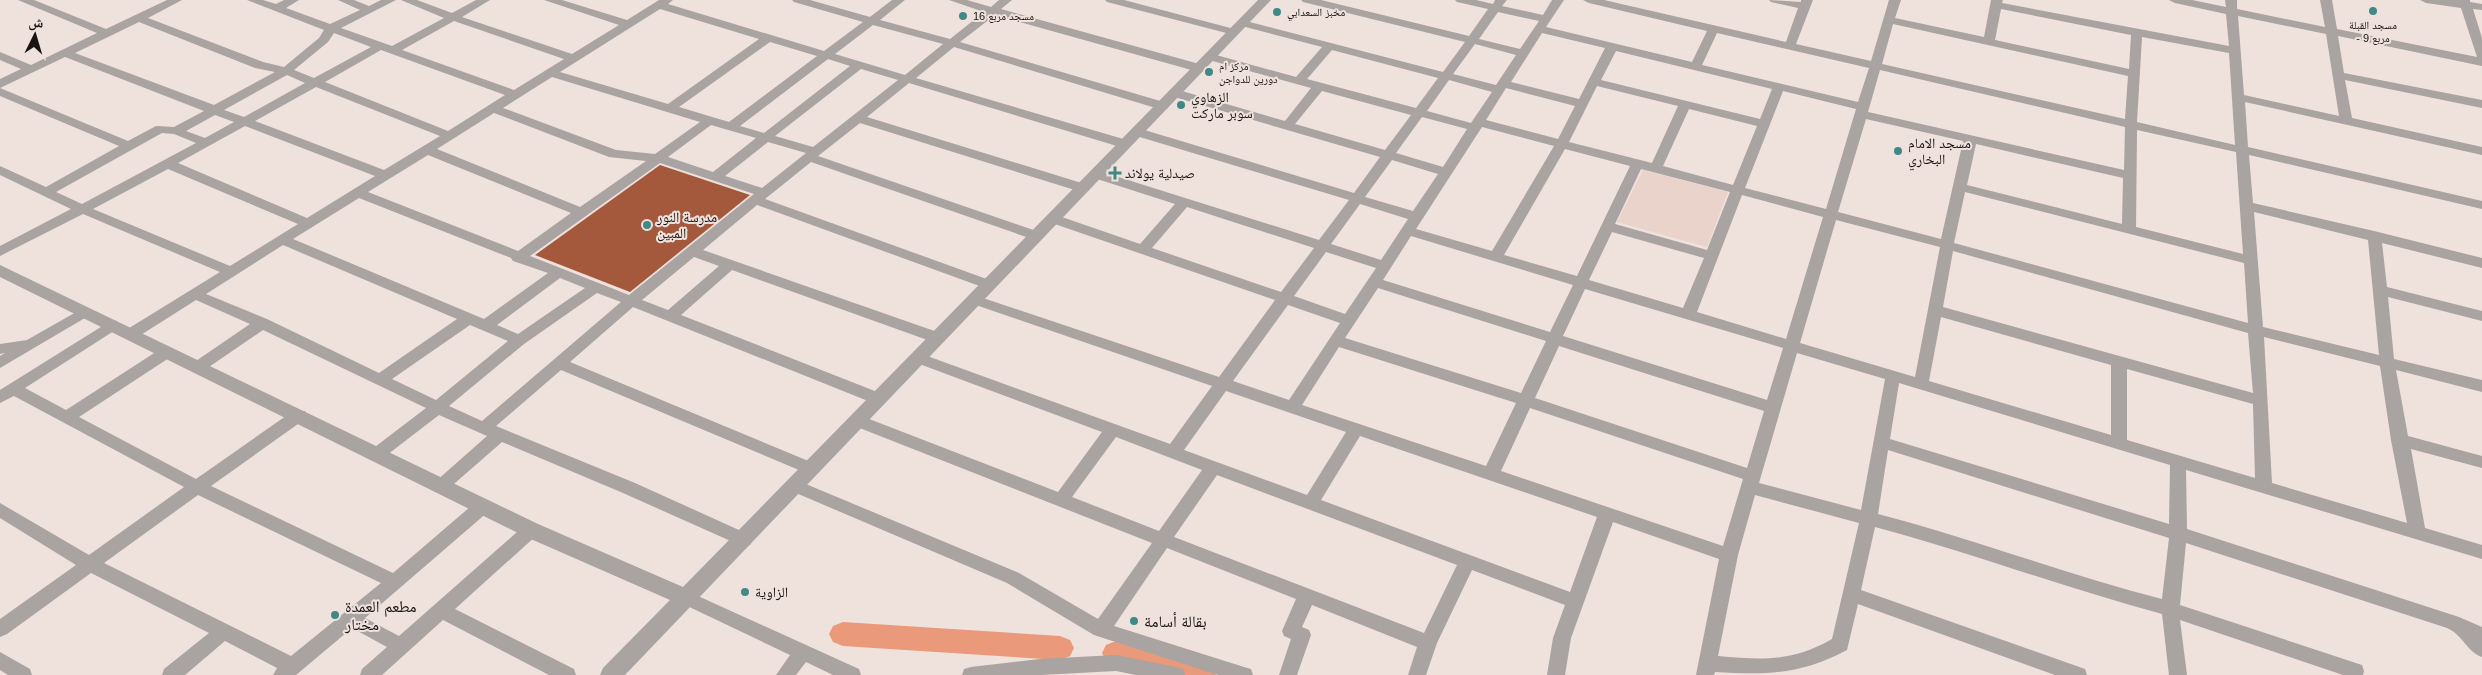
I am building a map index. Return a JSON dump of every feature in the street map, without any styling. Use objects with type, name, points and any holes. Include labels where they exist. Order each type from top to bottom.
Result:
[{"type":"street","points":[[24,0],[106,33]]},
{"type":"street","points":[[253,0],[516,95]]},
{"type":"street","points":[[277,8],[293,0]]},
{"type":"street","points":[[344,0],[370,10]]},
{"type":"street","points":[[176,131],[286,71],[324,40],[331,28],[390,0]]},
{"type":"street","points":[[407,0],[509,38],[574,58]]},
{"type":"street","points":[[393,50],[484,0]]},
{"type":"street","points":[[550,0],[629,24]]},
{"type":"street","points":[[798,0],[1162,106]]},
{"type":"street","points":[[732,126],[900,0]]},
{"type":"street","points":[[441,486],[492,431],[560,364],[631,301],[759,196],[1006,0]]},
{"type":"street","points":[[1111,0],[1329,46],[1446,76],[1582,104]]},
{"type":"street","points":[[612,675],[1265,0]]},
{"type":"street","points":[[1307,0],[1524,53]]},
{"type":"street","points":[[1461,0],[1498,4],[1542,24],[1612,47],[1779,87],[1970,140],[2131,176]]},
{"type":"street","points":[[1293,406],[1558,0]]},
{"type":"street","points":[[1590,0],[1637,5],[1714,28],[1790,46],[2482,205]]},
{"type":"street","points":[[1774,0],[1805,3],[1790,46]]},
{"type":"street","points":[[1893,376],[1868,520],[1840,644],[1818,658],[1778,669],[1706,669],[1729,555],[1895,0]]},
{"type":"street","points":[[2175,0],[2231,6],[2331,32],[2482,62]]},
{"type":"street","points":[[2326,0],[2346,120]]},
{"type":"street","points":[[2426,0],[2465,2],[2482,8]]},
{"type":"street","points":[[0,84],[173,1]]},
{"type":"street","points":[[960,1],[1204,62],[1299,81],[1420,113],[1562,143],[1831,216],[1947,245],[2256,330],[2482,386]]},
{"type":"street","points":[[1989,42],[1996,2],[2234,51]]},
{"type":"street","points":[[2465,2],[2476,24],[2482,56]]},
{"type":"street","points":[[131,334],[663,3],[768,38],[906,79],[1131,138],[1418,217]]},
{"type":"street","points":[[1173,452],[1498,4]]},
{"type":"street","points":[[2231,6],[2261,401],[2264,487]]},
{"type":"street","points":[[139,18],[259,65],[286,71],[316,82],[451,136]]},
{"type":"street","points":[[1889,20],[2135,74]]},
{"type":"street","points":[[1695,67],[1714,28]]},
{"type":"street","points":[[2128,230],[2131,124],[2137,32]]},
{"type":"street","points":[[669,109],[768,38]]},
{"type":"street","points":[[0,252],[168,164],[379,46]]},
{"type":"street","points":[[1299,81],[1329,46]]},
{"type":"street","points":[[1496,257],[1562,143],[1612,47]]},
{"type":"street","points":[[65,53],[387,176]]},
{"type":"street","points":[[0,56],[31,69]]},
{"type":"street","points":[[716,176],[859,65]]},
{"type":"street","points":[[551,73],[766,136],[1036,236]]},
{"type":"street","points":[[2338,75],[2482,104]]},
{"type":"street","points":[[1594,82],[1764,124]]},
{"type":"street","points":[[1288,125],[1319,86]]},
{"type":"street","points":[[1688,315],[1779,87]]},
{"type":"street","points":[[0,92],[129,146]]},
{"type":"street","points":[[1175,93],[1447,172]]},
{"type":"street","points":[[2238,97],[2482,151]]},
{"type":"street","points":[[1656,168],[1685,105]]},
{"type":"street","points":[[494,109],[614,154],[658,158],[716,176],[759,196],[990,285]]},
{"type":"street","points":[[857,118],[1083,188]]},
{"type":"street","points":[[518,258],[710,120]]},
{"type":"street","points":[[46,192],[160,129],[176,131],[206,143]]},
{"type":"street","points":[[1921,384],[1947,245],[1970,140]]},
{"type":"street","points":[[428,150],[581,212]]},
{"type":"street","points":[[168,164],[310,224]]},
{"type":"street","points":[[1491,474],[1524,400],[1609,227],[1637,164]]},
{"type":"street","points":[[0,170],[82,209],[232,272]]},
{"type":"street","points":[[1096,174],[1386,266]]},
{"type":"street","points":[[1960,187],[2250,260]]},
{"type":"street","points":[[359,193],[518,258],[670,316],[879,400]]},
{"type":"street","points":[[1143,249],[1184,202]]},
{"type":"street","points":[[2247,206],[2374,235],[2482,263]]},
{"type":"street","points":[[1054,219],[1350,321]]},
{"type":"street","points":[[1609,227],[1713,256]]},
{"type":"street","points":[[1409,231],[2482,552]]},
{"type":"street","points":[[2374,235],[2387,361],[2399,440],[2417,533]]},
{"type":"street","points":[[283,240],[519,340]]},
{"type":"street","points":[[692,251],[938,338]]},
{"type":"street","points":[[670,316],[729,265]]},
{"type":"street","points":[[0,270],[531,530],[687,598],[852,675]]},
{"type":"street","points":[[485,326],[556,273]]},
{"type":"street","points":[[1375,282],[1773,408]]},
{"type":"street","points":[[377,454],[438,407],[519,340],[596,287]]},
{"type":"street","points":[[2380,290],[2482,316]]},
{"type":"street","points":[[196,295],[262,323],[438,407],[744,540]]},
{"type":"street","points":[[975,300],[1729,555]]},
{"type":"street","points":[[1935,310],[2261,401]]},
{"type":"street","points":[[0,363],[85,312]]},
{"type":"street","points":[[380,380],[468,319]]},
{"type":"street","points":[[198,367],[262,323]]},
{"type":"street","points":[[7,393],[112,325]]},
{"type":"street","points":[[1336,341],[1524,400],[1751,481],[1868,520],[1923,533],[2095,589],[2170,609],[2355,671]]},
{"type":"street","points":[[0,349],[35,342]]},
{"type":"street","points":[[67,417],[167,352]]},
{"type":"street","points":[[919,358],[1575,601]]},
{"type":"street","points":[[2119,360],[2119,444]]},
{"type":"street","points":[[560,364],[812,469]]},
{"type":"street","points":[[7,393],[67,417],[196,486],[395,582]]},
{"type":"street","points":[[0,628],[91,565],[196,486],[299,415]]},
{"type":"street","points":[[858,421],[1428,643]]},
{"type":"street","points":[[1311,503],[1357,428]]},
{"type":"street","points":[[1061,500],[1112,430]]},
{"type":"street","points":[[2399,440],[2482,462]]},
{"type":"street","points":[[1881,442],[2453,622],[2474,632],[2482,650]]},
{"type":"street","points":[[2178,461],[2178,534],[2170,609],[2178,675]]},
{"type":"street","points":[[1101,630],[1213,467]]},
{"type":"street","points":[[795,486],[1013,578],[1101,630],[1244,675]]},
{"type":"street","points":[[0,510],[91,565],[223,632],[287,670],[351,619],[483,506]]},
{"type":"street","points":[[1556,675],[1562,638],[1607,514]]},
{"type":"street","points":[[369,675],[531,530]]},
{"type":"street","points":[[1417,675],[1428,643],[1468,561]]},
{"type":"street","points":[[1850,594],[2078,675]]},
{"type":"street","points":[[1288,675],[1302,635],[1291,631],[1307,596]]},
{"type":"street","points":[[441,611],[567,675]]},
{"type":"street","points":[[351,619],[401,646]]},
{"type":"street","points":[[172,675],[223,632]]},
{"type":"street","points":[[785,675],[803,652]]},
{"type":"street","points":[[0,660],[23,675]]},
{"type":"street","points":[[971,675],[1040,667],[1112,669],[1176,675]]},
{"type":"shaded area","points":[[1643,170],[1728,192],[1707,247],[1617,222]]},
{"type":"building","name":"مدرسة النور المبين","points":[[660,165],[750,195],[630,292],[535,255]]},
{"type":"waterway","points":[[843,634],[1060,648]]},
{"type":"waterway","points":[[1116,653],[1202,675]]},
{"type":"place","name":"مسجد القبلة - مربع 9","points":[[2373,11]]},
{"type":"place","name":"مخبز السعدابي","points":[[1277,12]]},
{"type":"place","name":"مسجد مربع 16","points":[[963,16]]},
{"type":"place","name":"مركز ام دورين للدواجن","points":[[1209,72]]},
{"type":"place","name":"الزهاوي سوبر ماركت","points":[[1181,105]]},
{"type":"place","name":"مسجد الامام البخاري","points":[[1898,151]]},
{"type":"place","name":"صيدلية يولاند","points":[[1115,173]]},
{"type":"place","name":"مدرسة النور المبين","points":[[647,225]]},
{"type":"place","name":"الزاوية","points":[[745,592]]},
{"type":"place","name":"مطعم العمدة مختار","points":[[335,615]]},
{"type":"place","name":"بقالة أسامة","points":[[1134,621]]}]
